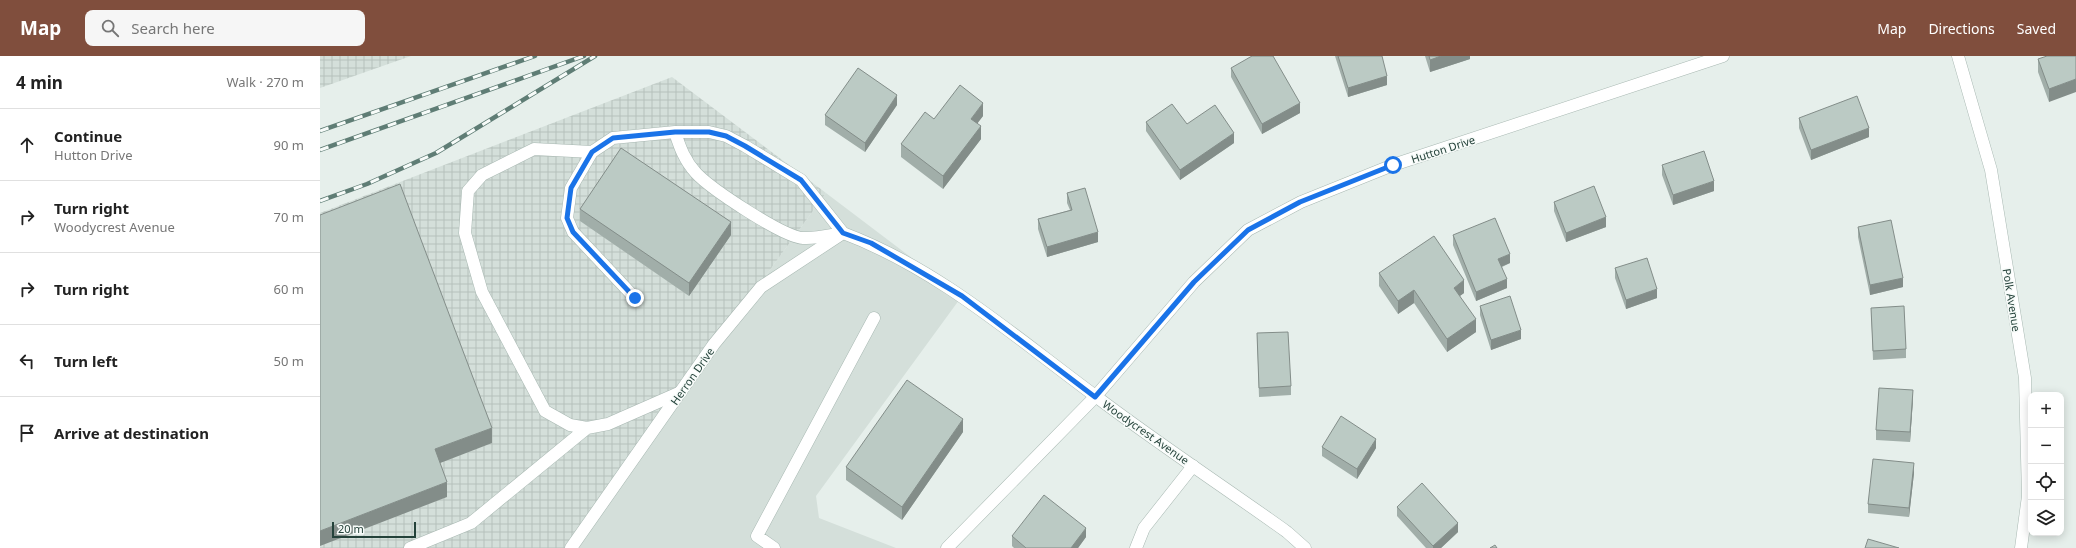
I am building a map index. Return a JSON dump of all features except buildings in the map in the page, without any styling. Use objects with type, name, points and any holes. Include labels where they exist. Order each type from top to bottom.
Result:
[{"type":"street","name":"Hutton Drive","points":[[947,548],[1095,397],[1194,282],[1248,230],[1300,202],[1393,165],[1723,56]]},
{"type":"street","name":"Polk Avenue","points":[[1958,56],[1991,170],[2025,378],[2028,496],[2021,548]]},
{"type":"street","points":[[675,132],[683,155],[696,173],[720,193],[770,224],[802,238],[843,233]]},
{"type":"street","points":[[635,298],[573,232],[567,218],[571,188],[592,152],[613,138],[675,132],[709,132],[726,136],[801,180],[843,233]]},
{"type":"street","points":[[592,152],[534,148],[482,175],[468,191],[465,233],[482,292],[545,411],[570,425],[587,428],[608,424],[681,392]]},
{"type":"street","name":"Woodycrest Avenue","points":[[843,233],[871,243],[962,296],[1095,397],[1287,532],[1305,548]]},
{"type":"street","name":"Herron Drive","points":[[571,548],[714,344],[761,286],[843,233]]},
{"type":"street","points":[[774,548],[758,536],[874,318]]},
{"type":"street","points":[[410,548],[471,523],[587,428]]},
{"type":"street","points":[[1136,548],[1144,528],[1193,466]]},
{"type":"shaded area","points":[[320,56],[411,56],[320,88]]},
{"type":"shaded area","points":[[672,77],[826,193],[681,392],[571,548],[320,548],[320,213]]},
{"type":"shaded area","points":[[826,193],[962,296],[816,496],[819,518],[896,548],[571,548],[681,392]]},
{"type":"railway","points":[[320,131],[535,56]]},
{"type":"railway","points":[[320,150],[584,56]]},
{"type":"railway","points":[[320,201],[367,184],[436,153],[595,56]]},
{"type":"route","points":[[635,298],[573,232],[567,218],[571,188],[592,152],[613,138],[675,132],[709,132],[726,136],[801,180],[843,233],[871,243],[962,296],[1095,397],[1194,282],[1248,230],[1300,202],[1393,165]]}]
